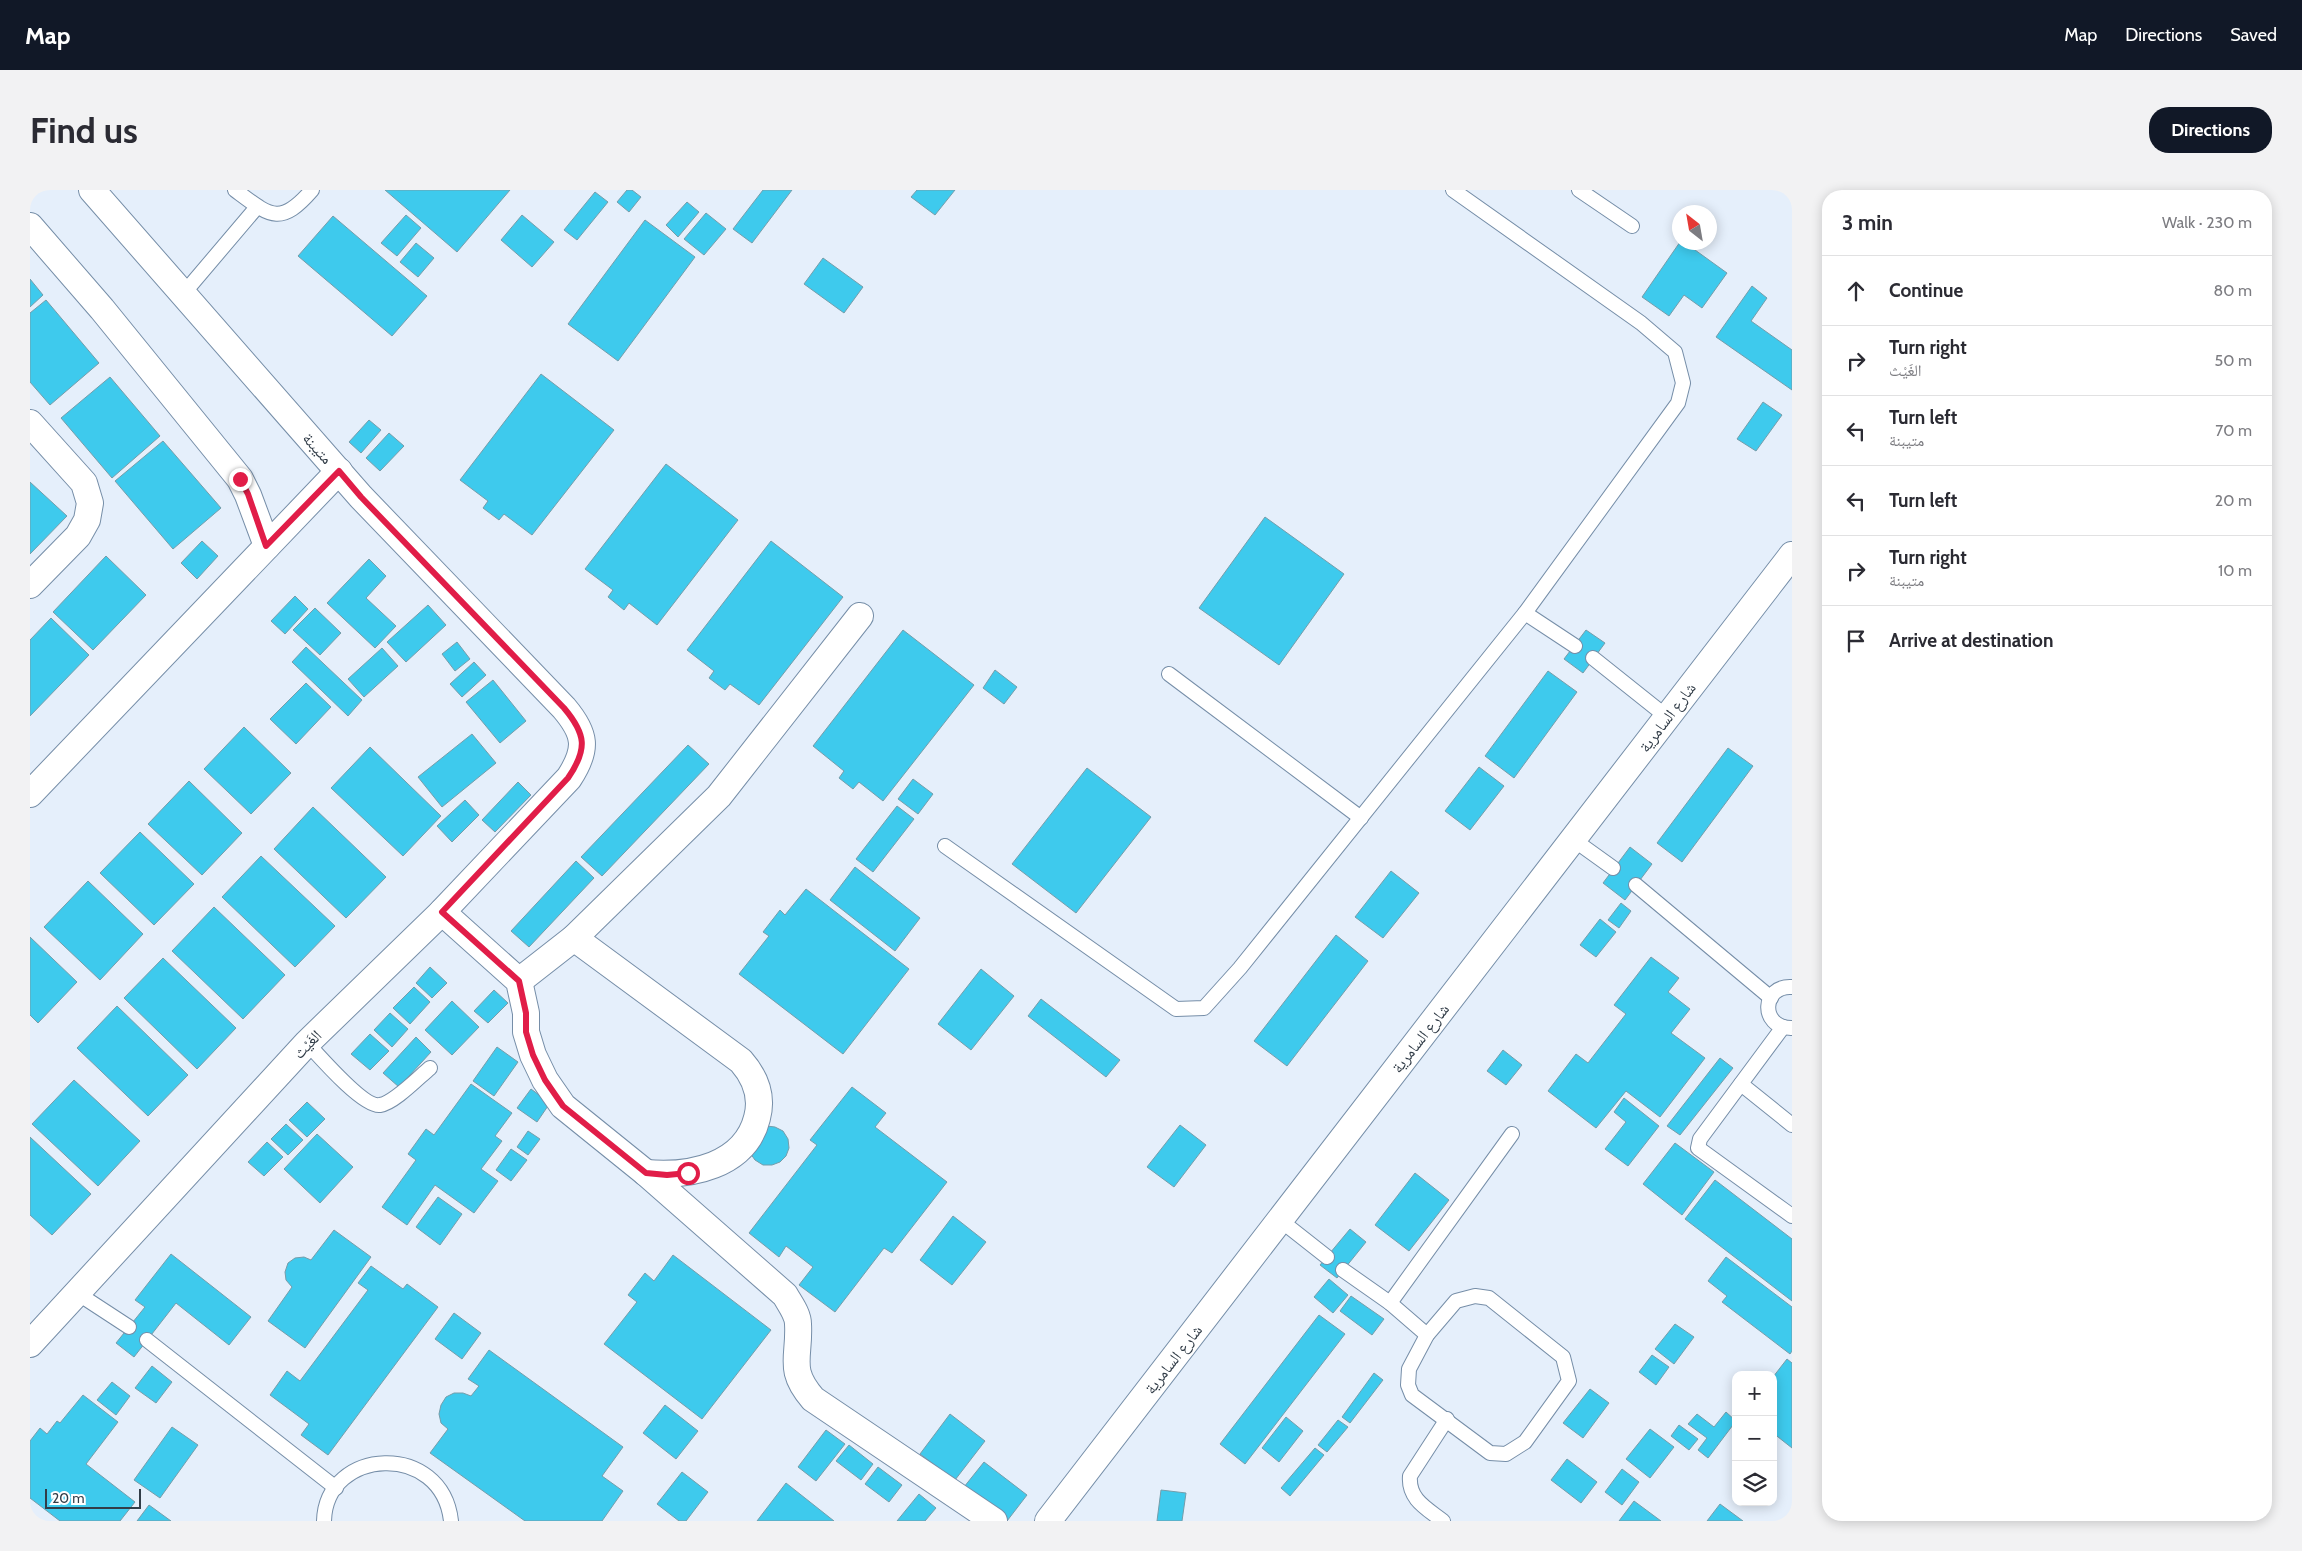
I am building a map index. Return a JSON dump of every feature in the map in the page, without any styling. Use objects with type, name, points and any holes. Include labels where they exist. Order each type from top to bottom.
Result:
[{"type":"street","name":"متيبنة","points":[[92,190],[339,471],[422,562],[579,725],[582,746]]},
{"type":"street","points":[[30,226],[102,309],[240,479],[248,494],[266,546]]},
{"type":"street","points":[[30,423],[84,483],[90,503],[87,520],[78,536],[30,585]]},
{"type":"street","points":[[30,794],[339,471]]},
{"type":"street","name":"شارع السامرية","points":[[1048,1521],[1792,555]]},
{"type":"street","points":[[519,981],[574,938],[719,796],[860,616]]},
{"type":"street","name":"الغَيْث","points":[[30,1344],[307,1043],[442,912],[568,778],[579,763],[582,746]]},
{"type":"street","points":[[442,912],[519,981],[526,1013],[526,1032],[533,1055],[545,1080],[563,1106],[646,1173],[785,1295],[798,1322],[796,1364],[798,1377],[804,1389],[813,1399],[994,1521]]},
{"type":"street","points":[[574,938],[741,1061],[751,1072],[758,1091],[759,1110],[754,1129],[744,1146],[727,1158],[688,1173],[667,1175],[646,1173]]},
{"type":"lane","points":[[235,190],[257,207],[277,214],[288,213],[299,205],[312,190]]},
{"type":"lane","points":[[945,846],[1176,1009],[1204,1008],[1240,968],[1525,613],[1678,403],[1683,383],[1675,352],[1642,323],[1453,190]]},
{"type":"lane","points":[[1579,190],[1632,226]]},
{"type":"lane","points":[[184,293],[257,207]]},
{"type":"lane","points":[[1525,613],[1574,646]]},
{"type":"lane","points":[[1593,658],[1667,717]]},
{"type":"lane","points":[[1169,674],[1361,818]]},
{"type":"lane","points":[[1574,840],[1613,868]]},
{"type":"lane","points":[[1636,885],[1771,998]]},
{"type":"lane","points":[[1792,987],[1776,990],[1768,1007],[1770,1016],[1775,1024],[1788,1028],[1741,1084],[1700,1140],[1698,1148],[1792,1216]]},
{"type":"lane","points":[[307,1043],[344,1081],[371,1105],[381,1105],[393,1098],[430,1068]]},
{"type":"lane","points":[[1741,1084],[1792,1126]]},
{"type":"lane","points":[[1390,1303],[1512,1134]]},
{"type":"lane","points":[[1280,1220],[1327,1257]]},
{"type":"lane","points":[[1343,1270],[1390,1303],[1427,1335]]},
{"type":"lane","points":[[77,1293],[129,1327]]},
{"type":"lane","points":[[1475,1296],[1489,1298],[1563,1356],[1569,1381],[1525,1442],[1506,1454],[1490,1453],[1412,1394],[1408,1385],[1409,1369],[1427,1335],[1456,1301],[1475,1296]]},
{"type":"lane","points":[[147,1340],[336,1488]]},
{"type":"lane","points":[[1443,1521],[1416,1500],[1409,1486],[1410,1476],[1447,1419]]},
{"type":"lane","points":[[324,1521],[324,1513],[331,1494],[344,1479],[361,1467],[380,1462],[401,1463],[420,1470],[435,1483],[446,1499],[451,1521]]},
{"type":"building","points":[[385,190],[510,190],[457,252]]},
{"type":"building","points":[[627,190],[632,190],[641,197],[629,212],[617,202]]},
{"type":"building","points":[[763,190],[792,190],[752,243],[733,229]]},
{"type":"building","points":[[917,190],[955,190],[935,215],[911,197]]},
{"type":"building","points":[[595,192],[608,202],[577,240],[564,230]]},
{"type":"building","points":[[687,202],[699,212],[678,237],[666,225]]},
{"type":"building","points":[[706,213],[726,229],[704,255],[684,239]]},
{"type":"building","points":[[406,215],[421,228],[397,256],[381,243]]},
{"type":"building","points":[[522,215],[554,242],[532,267],[501,240]]},
{"type":"building","points":[[333,216],[427,296],[392,336],[298,256]]},
{"type":"building","points":[[645,220],[695,257],[618,361],[568,324]]},
{"type":"building","points":[[416,243],[434,258],[418,277],[400,262]]},
{"type":"building","points":[[1674,250],[1695,250],[1727,273],[1702,308],[1684,295],[1669,316],[1642,297]]},
{"type":"building","points":[[823,258],[863,287],[844,313],[804,284]]},
{"type":"building","points":[[30,279],[43,295],[30,307]]},
{"type":"building","points":[[1752,286],[1767,298],[1751,321],[1792,350],[1792,390],[1716,337]]},
{"type":"building","points":[[46,300],[99,363],[50,405],[30,382],[30,313]]},
{"type":"building","points":[[541,374],[614,430],[532,535],[504,514],[499,520],[483,508],[488,501],[460,480]]},
{"type":"building","points":[[110,377],[160,436],[112,478],[61,418]]},
{"type":"building","points":[[1763,402],[1782,415],[1756,451],[1737,439]]},
{"type":"building","points":[[369,420],[381,430],[361,453],[349,442]]},
{"type":"building","points":[[389,433],[404,446],[380,471],[366,458]]},
{"type":"building","points":[[163,441],[221,508],[173,549],[115,481]]},
{"type":"building","points":[[666,464],[738,520],[657,625],[629,603],[624,610],[608,597],[613,590],[585,569]]},
{"type":"building","points":[[30,482],[67,516],[30,554]]},
{"type":"building","points":[[1265,517],[1344,574],[1279,665],[1199,608]]},
{"type":"building","points":[[202,541],[218,556],[197,579],[181,563]]},
{"type":"building","points":[[771,541],[843,597],[759,705],[730,684],[725,690],[709,678],[714,671],[687,650]]},
{"type":"building","points":[[106,556],[146,595],[93,650],[53,612]]},
{"type":"building","points":[[369,559],[386,576],[366,598],[396,626],[375,648],[327,603]]},
{"type":"building","points":[[295,596],[308,609],[285,634],[271,621]]},
{"type":"building","points":[[428,605],[446,625],[406,662],[387,642]]},
{"type":"building","points":[[315,608],[341,633],[320,655],[293,630]]},
{"type":"building","points":[[51,618],[89,655],[30,716],[30,640]]},
{"type":"building","points":[[903,630],[974,685],[883,801],[859,782],[853,789],[839,778],[844,771],[813,746]]},
{"type":"building","points":[[1586,630],[1605,643],[1583,673],[1564,659]]},
{"type":"building","points":[[457,642],[470,659],[455,671],[442,654]]},
{"type":"building","points":[[306,647],[362,700],[348,716],[292,662]]},
{"type":"building","points":[[382,648],[398,666],[364,697],[348,679]]},
{"type":"building","points":[[474,662],[486,675],[462,697],[450,684]]},
{"type":"building","points":[[995,670],[1017,687],[1004,704],[983,688]]},
{"type":"building","points":[[1548,671],[1577,692],[1514,778],[1485,756]]},
{"type":"building","points":[[493,680],[526,721],[500,743],[466,702]]},
{"type":"building","points":[[306,683],[331,707],[296,744],[270,719]]},
{"type":"building","points":[[244,727],[291,773],[251,814],[204,769]]},
{"type":"building","points":[[472,734],[496,763],[442,807],[418,777]]},
{"type":"building","points":[[688,745],[709,764],[602,876],[581,857]]},
{"type":"building","points":[[370,747],[441,816],[403,856],[331,788]]},
{"type":"building","points":[[1728,748],[1753,766],[1682,862],[1657,843]]},
{"type":"building","points":[[1479,767],[1504,786],[1470,830],[1445,811]]},
{"type":"building","points":[[1087,768],[1151,817],[1076,913],[1012,864]]},
{"type":"building","points":[[913,779],[933,794],[918,814],[898,799]]},
{"type":"building","points":[[189,781],[242,833],[202,875],[148,824]]},
{"type":"building","points":[[518,782],[531,795],[495,832],[482,820]]},
{"type":"building","points":[[465,800],[479,815],[452,842],[437,826]]},
{"type":"building","points":[[897,806],[914,819],[873,872],[856,859]]},
{"type":"building","points":[[313,807],[386,877],[346,918],[274,849]]},
{"type":"building","points":[[140,832],[194,884],[154,925],[100,873]]},
{"type":"building","points":[[1630,847],[1652,864],[1625,900],[1603,883]]},
{"type":"building","points":[[261,856],[335,926],[295,967],[222,897]]},
{"type":"building","points":[[576,861],[594,878],[529,947],[511,931]]},
{"type":"building","points":[[855,867],[920,918],[895,951],[830,900]]},
{"type":"building","points":[[1391,871],[1419,893],[1383,938],[1355,917]]},
{"type":"building","points":[[88,881],[143,934],[100,980],[44,927]]},
{"type":"building","points":[[806,889],[909,969],[843,1054],[739,974],[769,936],[763,932],[780,910],[785,915]]},
{"type":"building","points":[[1621,903],[1631,911],[1619,928],[1608,920]]},
{"type":"building","points":[[214,907],[285,975],[243,1019],[172,951]]},
{"type":"building","points":[[1600,919],[1616,932],[1596,957],[1580,945]]},
{"type":"building","points":[[1336,935],[1368,961],[1287,1066],[1254,1041]]},
{"type":"building","points":[[30,937],[77,982],[38,1023],[30,1015]]},
{"type":"building","points":[[1651,957],[1679,978],[1668,992],[1690,1009],[1671,1033],[1705,1058],[1660,1117],[1626,1091],[1596,1128],[1548,1091],[1576,1054],[1588,1063],[1626,1014],[1614,1005]]},
{"type":"building","points":[[163,958],[236,1028],[197,1069],[124,998]]},
{"type":"building","points":[[430,967],[447,983],[432,998],[416,983]]},
{"type":"building","points":[[981,969],[1014,996],[971,1050],[938,1024]]},
{"type":"building","points":[[414,987],[430,1002],[410,1024],[393,1008]]},
{"type":"building","points":[[494,990],[508,1003],[488,1023],[474,1011]]},
{"type":"building","points":[[1041,999],[1120,1060],[1106,1077],[1028,1016]]},
{"type":"building","points":[[452,1001],[479,1027],[452,1055],[425,1030]]},
{"type":"building","points":[[117,1006],[188,1075],[148,1116],[77,1048]]},
{"type":"building","points":[[390,1013],[408,1029],[392,1047],[374,1030]]},
{"type":"building","points":[[370,1034],[389,1051],[370,1070],[351,1054]]},
{"type":"building","points":[[416,1037],[431,1052],[399,1087],[383,1073]]},
{"type":"building","points":[[497,1047],[518,1062],[494,1096],[473,1081]]},
{"type":"building","points":[[1503,1050],[1522,1065],[1506,1085],[1487,1071]]},
{"type":"building","points":[[1720,1058],[1733,1068],[1680,1135],[1667,1126]]},
{"type":"building","points":[[74,1080],[140,1141],[98,1186],[32,1124]]},
{"type":"building","points":[[471,1084],[512,1113],[495,1136],[502,1141],[481,1169],[498,1181],[474,1213],[435,1185],[407,1225],[382,1207],[416,1160],[408,1154],[426,1129],[434,1135]]},
{"type":"building","points":[[852,1087],[886,1113],[875,1127],[947,1182],[892,1253],[884,1248],[835,1312],[799,1285],[813,1267],[786,1246],[779,1257],[749,1233],[817,1145],[810,1140]]},
{"type":"building","points":[[531,1089],[550,1103],[537,1122],[517,1108]]},
{"type":"building","points":[[1624,1098],[1659,1126],[1628,1166],[1605,1149],[1626,1122],[1614,1112]]},
{"type":"building","points":[[307,1102],[325,1119],[307,1137],[289,1120]]},
{"type":"building","points":[[286,1124],[303,1140],[288,1155],[271,1139]]},
{"type":"building","points":[[1180,1125],[1206,1145],[1174,1187],[1147,1167]]},
{"type":"building","points":[[767,1126],[783,1131],[788,1139],[789,1148],[786,1156],[780,1162],[772,1165],[763,1165],[755,1160],[750,1153]]},
{"type":"building","points":[[528,1131],[540,1139],[528,1155],[517,1147]]},
{"type":"building","points":[[317,1134],[353,1167],[320,1203],[284,1169]]},
{"type":"building","points":[[30,1137],[91,1194],[52,1235],[30,1215]]},
{"type":"building","points":[[267,1142],[283,1157],[264,1176],[248,1162]]},
{"type":"building","points":[[1675,1143],[1714,1172],[1682,1215],[1643,1184]]},
{"type":"building","points":[[511,1149],[527,1160],[511,1181],[496,1170]]},
{"type":"building","points":[[1415,1173],[1449,1200],[1409,1251],[1375,1225]]},
{"type":"building","points":[[1715,1180],[1792,1239],[1792,1301],[1685,1219]]},
{"type":"building","points":[[438,1197],[462,1214],[440,1245],[416,1227]]},
{"type":"building","points":[[953,1216],[986,1242],[952,1285],[920,1260]]},
{"type":"building","points":[[1350,1229],[1366,1242],[1337,1278],[1320,1265]]},
{"type":"building","points":[[334,1230],[371,1257],[305,1348],[268,1321],[292,1287],[286,1280],[285,1272],[288,1263],[295,1258],[304,1257],[311,1260]]},
{"type":"building","points":[[171,1254],[251,1317],[229,1345],[176,1303],[134,1357],[116,1343],[145,1307],[135,1300]]},
{"type":"building","points":[[673,1255],[771,1330],[702,1419],[604,1344],[637,1302],[628,1295],[645,1273],[654,1281]]},
{"type":"building","points":[[1726,1257],[1792,1307],[1792,1351],[1790,1354],[1722,1302],[1727,1296],[1708,1281]]},
{"type":"building","points":[[371,1266],[403,1289],[407,1284],[438,1307],[328,1455],[301,1435],[309,1424],[270,1395],[287,1371],[300,1381],[368,1290],[358,1283]]},
{"type":"building","points":[[1329,1279],[1348,1295],[1333,1313],[1314,1297]]},
{"type":"building","points":[[1351,1296],[1384,1319],[1372,1335],[1340,1311]]},
{"type":"building","points":[[454,1313],[481,1333],[462,1359],[435,1339]]},
{"type":"building","points":[[1319,1315],[1345,1334],[1245,1464],[1220,1444]]},
{"type":"building","points":[[1675,1324],[1694,1337],[1674,1364],[1655,1349]]},
{"type":"building","points":[[489,1350],[623,1447],[602,1476],[623,1491],[602,1521],[525,1521],[430,1453],[448,1429],[441,1423],[439,1414],[441,1405],[446,1397],[454,1393],[463,1393],[471,1396],[479,1386],[468,1379]]},
{"type":"building","points":[[1652,1355],[1669,1367],[1656,1385],[1639,1372]]},
{"type":"building","points":[[1787,1359],[1792,1363],[1792,1448],[1777,1436],[1777,1372]]},
{"type":"building","points":[[152,1366],[172,1382],[156,1403],[135,1388]]},
{"type":"building","points":[[1374,1373],[1383,1380],[1350,1423],[1342,1417]]},
{"type":"building","points":[[112,1382],[130,1396],[116,1415],[97,1400]]},
{"type":"building","points":[[1590,1389],[1609,1403],[1583,1438],[1563,1423]]},
{"type":"building","points":[[83,1395],[118,1422],[86,1464],[135,1502],[120,1521],[60,1521],[30,1498],[30,1441],[40,1428],[47,1434],[57,1421],[60,1423]]},
{"type":"building","points":[[665,1405],[698,1431],[676,1459],[643,1433]]},
{"type":"building","points":[[1726,1412],[1732,1417],[1732,1426],[1708,1458],[1698,1450],[1707,1438],[1688,1424],[1697,1414],[1714,1427]]},
{"type":"building","points":[[950,1414],[985,1441],[955,1480],[920,1454]]},
{"type":"building","points":[[1286,1417],[1303,1431],[1279,1462],[1262,1448]]},
{"type":"building","points":[[1338,1420],[1348,1427],[1327,1452],[1318,1445]]},
{"type":"building","points":[[1679,1425],[1698,1439],[1689,1450],[1671,1436]]},
{"type":"building","points":[[172,1427],[198,1445],[160,1498],[134,1480]]},
{"type":"building","points":[[1650,1429],[1674,1447],[1650,1478],[1626,1459]]},
{"type":"building","points":[[826,1430],[845,1444],[816,1481],[798,1467]]},
{"type":"building","points":[[849,1445],[873,1464],[861,1480],[836,1461]]},
{"type":"building","points":[[1315,1448],[1324,1455],[1290,1496],[1281,1488]]},
{"type":"building","points":[[1567,1459],[1597,1482],[1581,1503],[1551,1480]]},
{"type":"building","points":[[984,1462],[1027,1495],[1007,1521],[964,1487]]},
{"type":"building","points":[[878,1467],[902,1485],[889,1502],[865,1484]]},
{"type":"building","points":[[1622,1469],[1639,1482],[1622,1505],[1605,1492]]},
{"type":"building","points":[[682,1472],[708,1492],[686,1521],[679,1521],[657,1504]]},
{"type":"building","points":[[786,1483],[834,1521],[757,1521]]},
{"type":"building","points":[[1161,1490],[1186,1493],[1182,1521],[1157,1521]]},
{"type":"building","points":[[919,1494],[936,1508],[925,1521],[897,1521]]},
{"type":"building","points":[[1634,1501],[1661,1521],[1619,1521]]},
{"type":"building","points":[[1720,1504],[1743,1521],[1707,1521]]},
{"type":"building","points":[[149,1505],[171,1521],[137,1521]]},
{"type":"route","points":[[240,479],[248,494],[266,546],[339,471],[429,569],[579,725],[582,746],[579,763],[568,778],[442,912],[519,981],[526,1013],[526,1032],[533,1055],[545,1080],[563,1106],[646,1173],[667,1175],[688,1173]]}]
